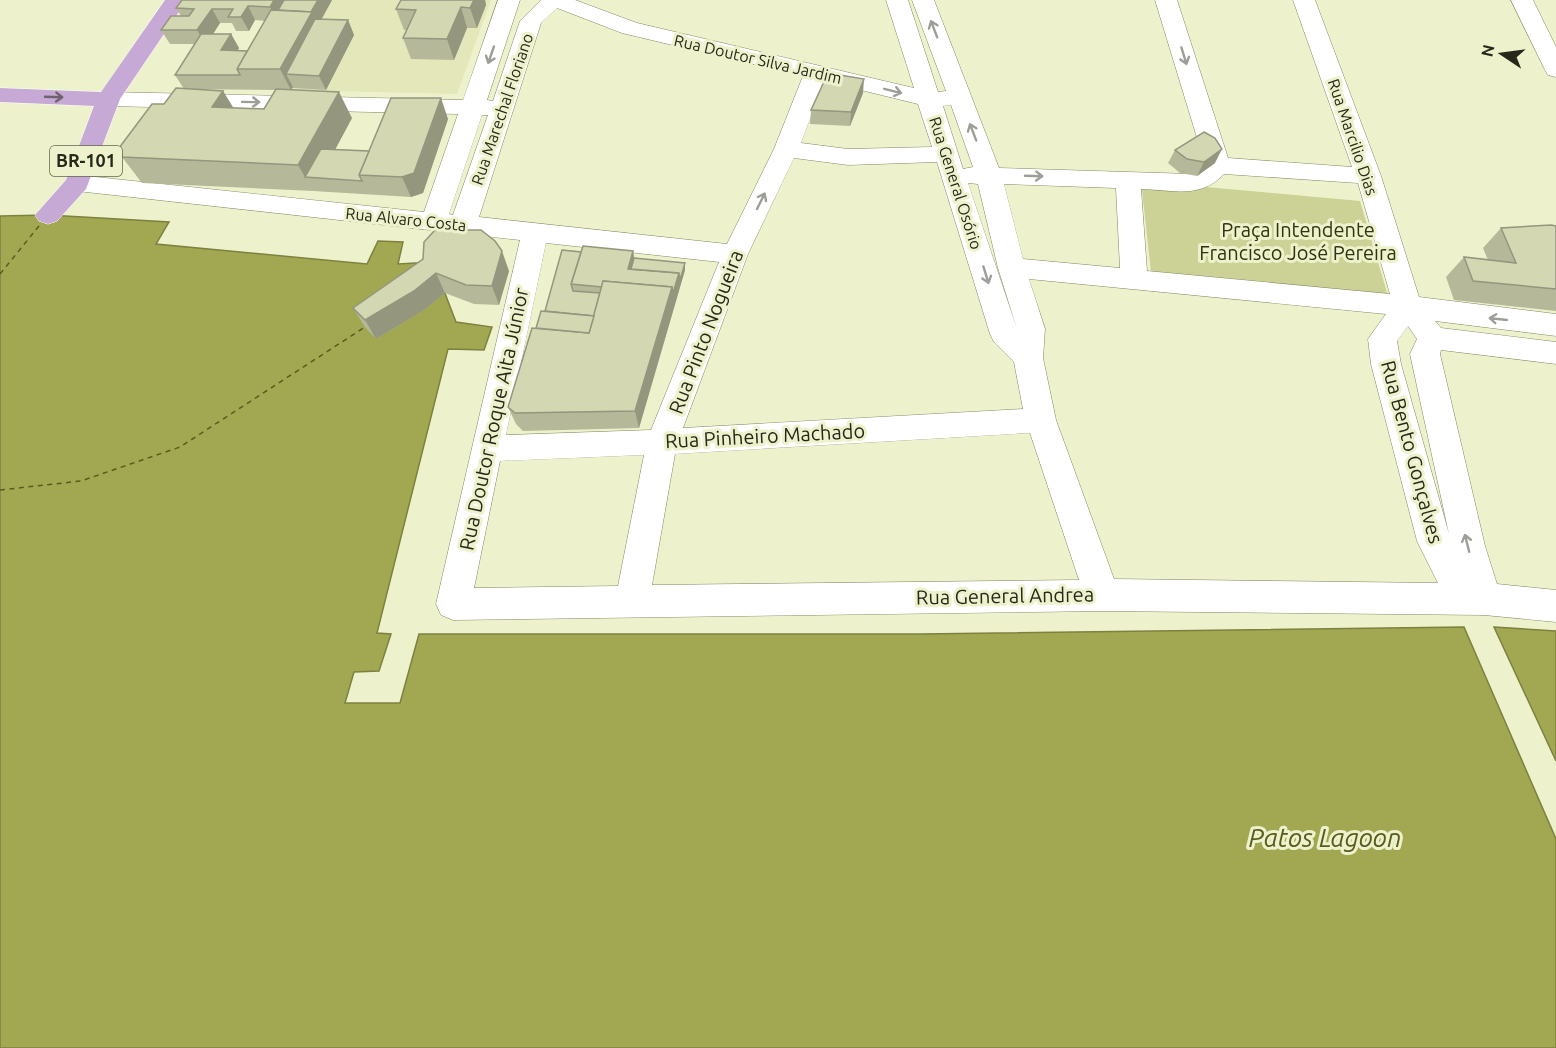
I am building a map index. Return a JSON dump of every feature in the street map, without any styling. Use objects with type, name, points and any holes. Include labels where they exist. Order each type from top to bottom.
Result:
[{"type":"main road","name":"BR-101","points":[[48,215],[77,183],[108,99],[176,0]]},
{"type":"main road","points":[[0,95],[108,99]]},
{"type":"street","name":"Rua Marechal Floriano","points":[[434,221],[509,0]]},
{"type":"street","name":"Rua Marechal Floriano","points":[[463,225],[531,21],[553,0]]},
{"type":"street","name":"Rua Doutor Silva Jardim","points":[[561,0],[566,4],[630,28],[816,74],[928,99],[960,98]]},
{"type":"street","name":"Rua General Osório","points":[[897,0],[1004,334],[1028,357]]},
{"type":"street","name":"Rua General Osório","points":[[923,0],[989,175],[1012,268],[1031,329],[1028,357],[1041,420],[1102,595]]},
{"type":"street","points":[[1166,0],[1218,165]]},
{"type":"street","name":"Rua Marcilio Dias","points":[[1304,0],[1368,176],[1408,306],[1432,338]]},
{"type":"street","points":[[1522,0],[1556,70]]},
{"type":"street","name":"Rua Pinto Nogueira","points":[[632,602],[662,442],[735,254],[786,149],[816,74]]},
{"type":"street","points":[[108,99],[501,108]]},
{"type":"street","points":[[786,149],[848,157],[951,165],[989,175],[1197,183],[1207,177],[1218,165]]},
{"type":"street","points":[[1218,165],[1368,176]]},
{"type":"street","points":[[1128,179],[1134,279]]},
{"type":"street","name":"Rua Alvaro Costa","points":[[77,183],[735,254]]},
{"type":"street","name":"Rua Doutor Roque Aita Júnior","points":[[453,604],[535,233]]},
{"type":"street","points":[[1012,268],[1408,306],[1556,325]]},
{"type":"street","name":"Rua Bento Gonçalves","points":[[1408,306],[1382,339],[1386,364],[1434,541],[1474,599]]},
{"type":"street","points":[[1432,338],[1556,353]]},
{"type":"street","name":"Rua Bento Gonçalves","points":[[1432,338],[1425,354],[1468,546],[1474,599]]},
{"type":"street","name":"Rua Pinheiro Machado","points":[[488,449],[662,442],[1041,420]]},
{"type":"street","name":"Rua General Andrea","points":[[453,604],[1102,595],[1474,599],[1556,606]]},
{"type":"shaded area","points":[[332,0],[491,0],[457,94],[291,90],[322,33],[316,31]]},
{"type":"green space","name":"Praça Intendente Francisco José Pereira","points":[[1141,181],[1360,201],[1388,296],[1151,272]]},
{"type":"water","name":"Patos Lagoon","points":[[48,215],[169,222],[156,244],[367,264],[378,241],[403,242],[398,264],[433,262],[456,322],[492,327],[484,350],[448,349],[377,633],[391,634],[379,671],[354,672],[345,703],[400,703],[419,634],[920,634],[1464,627],[1556,839],[1556,1048],[0,1048],[0,216]]},
{"type":"water","points":[[1494,627],[1556,631],[1556,761]]},
{"type":"building","points":[[182,0],[274,0],[270,7],[248,6],[241,17],[228,17],[233,9],[212,9],[197,30],[161,30],[171,16],[189,16],[194,9],[176,8]]},
{"type":"building","points":[[284,0],[318,0],[311,12],[278,10]]},
{"type":"building","points":[[401,0],[474,0],[470,8],[461,7],[447,39],[403,38],[416,10],[396,9]]},
{"type":"building","points":[[271,10],[312,12],[280,69],[237,69]]},
{"type":"building","points":[[315,19],[348,20],[319,76],[286,74]]},
{"type":"building","points":[[201,34],[231,34],[221,50],[247,51],[237,69],[240,75],[175,75]]},
{"type":"building","points":[[828,73],[864,79],[851,112],[811,110]]},
{"type":"building","points":[[176,88],[223,91],[212,107],[264,109],[276,89],[339,92],[298,165],[122,157],[119,148],[152,104],[164,104]]},
{"type":"building","points":[[391,98],[441,98],[414,173],[402,177],[359,175]]},
{"type":"building","points":[[1204,132],[1215,138],[1222,149],[1204,162],[1187,159],[1175,150]]},
{"type":"building","points":[[321,149],[369,151],[359,175],[362,181],[305,177]]},
{"type":"building","points":[[1556,226],[1556,289],[1473,281],[1464,257],[1516,263],[1501,228]]},
{"type":"building","points":[[435,230],[481,230],[495,241],[502,251],[492,286],[466,285],[436,273],[414,291],[365,320],[353,308],[423,259],[424,242]]},
{"type":"building","points":[[583,246],[633,251],[628,269],[679,273],[673,293],[672,287],[603,281],[602,287],[571,284]]},
{"type":"building","points":[[562,250],[581,252],[571,284],[573,291],[600,293],[594,316],[545,311]]},
{"type":"building","points":[[634,258],[685,263],[680,280],[679,273],[631,269]]},
{"type":"building","points":[[603,281],[672,287],[635,411],[515,413],[508,407],[532,328],[589,333]]},
{"type":"building","points":[[541,311],[594,316],[589,333],[536,328]]},
{"type":"ferry route","points":[[0,274],[43,221]]},
{"type":"ferry route","points":[[0,490],[81,481],[180,447],[365,327]]}]
